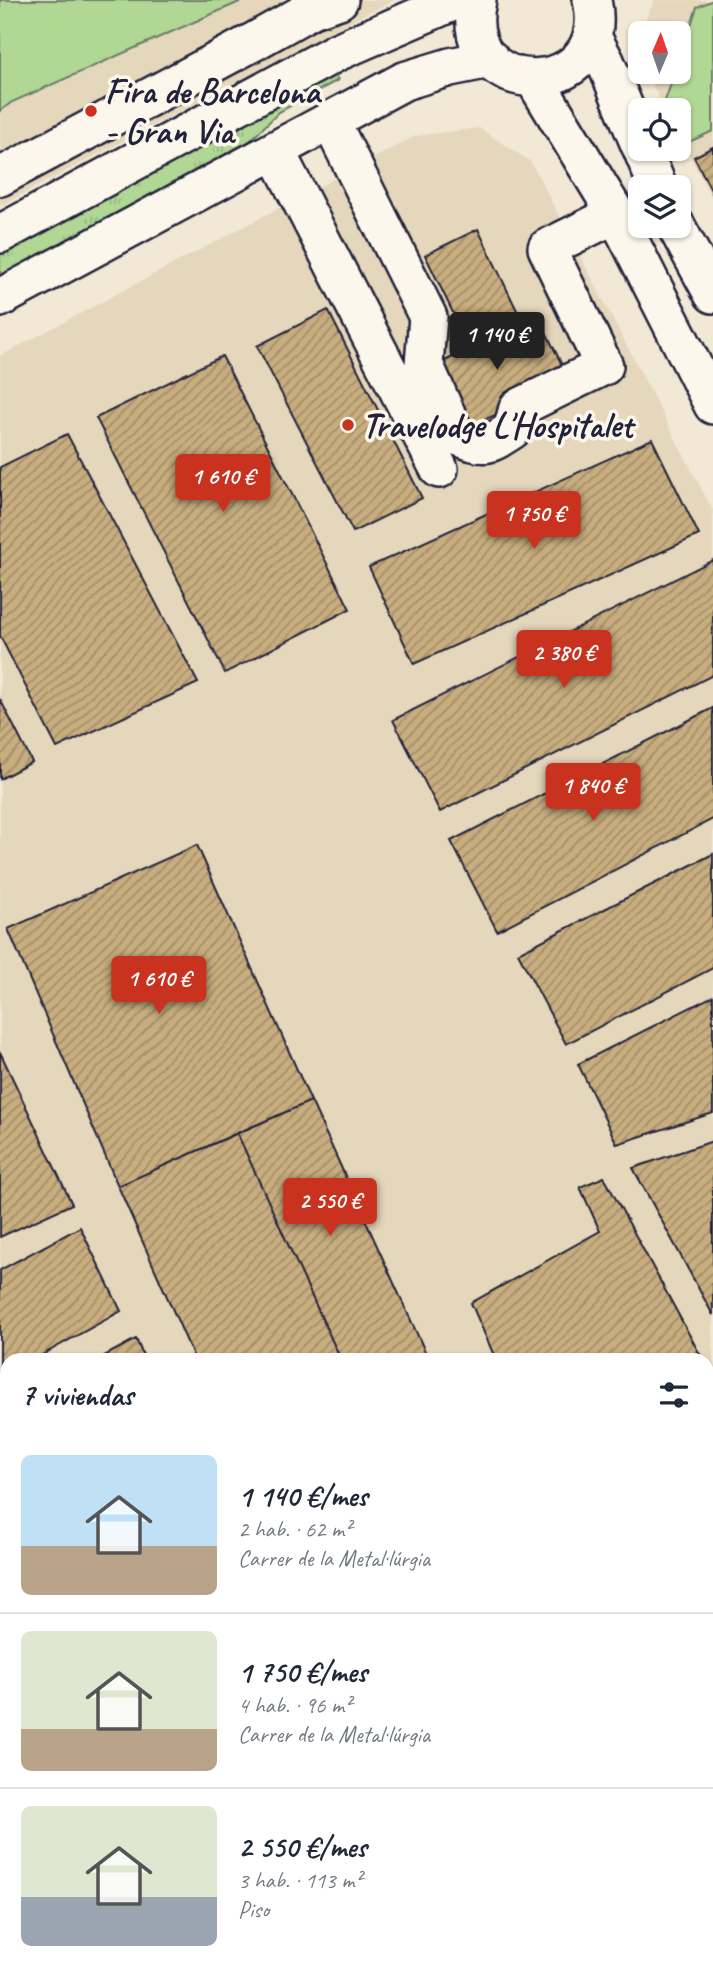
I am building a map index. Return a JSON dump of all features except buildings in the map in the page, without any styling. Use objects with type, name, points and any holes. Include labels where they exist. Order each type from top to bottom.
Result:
[{"type":"street","points":[[0,166],[301,0]]},
{"type":"street","points":[[0,177],[312,9],[339,0]]},
{"type":"street","points":[[398,0],[446,5]]},
{"type":"street","points":[[477,0],[474,26],[482,49],[502,70],[534,79],[553,76],[570,67],[583,54],[595,24],[592,0]]},
{"type":"street","points":[[0,234],[337,52],[446,5]]},
{"type":"street","points":[[592,37],[628,116]]},
{"type":"street","points":[[0,298],[404,81],[450,67],[490,59]]},
{"type":"street","points":[[534,79],[617,214],[713,405]]},
{"type":"street","points":[[330,120],[428,317],[424,364],[439,399],[457,436],[476,443],[491,443],[512,430],[517,408],[604,366],[547,248],[617,214]]},
{"type":"street","points":[[275,150],[439,469]]},
{"type":"street","points":[[683,238],[713,294]]},
{"type":"shaded area","name":"Fira de Barcelona - Gran Via","points":[[0,0],[395,0],[0,206]]},
{"type":"shaded area","points":[[655,0],[713,0],[713,200],[691,158],[691,98],[659,98],[652,84],[691,84],[691,21],[644,21]]},
{"type":"shaded area","points":[[479,128],[531,162],[713,511],[713,1353],[0,1353],[0,356],[415,136]]},
{"type":"green space","points":[[0,0],[244,0],[12,102],[0,111]]},
{"type":"green space","points":[[713,0],[713,131],[691,141],[691,98],[666,98],[671,84],[691,84],[691,25],[697,7]]},
{"type":"green space","points":[[334,73],[338,80],[279,112],[246,145],[0,277],[0,253]]},
{"type":"place","name":"Fira de Barcelona - Gran Via","points":[[91,111]]},
{"type":"place","name":"Travelodge L'Hospitalet","points":[[348,425]]}]
